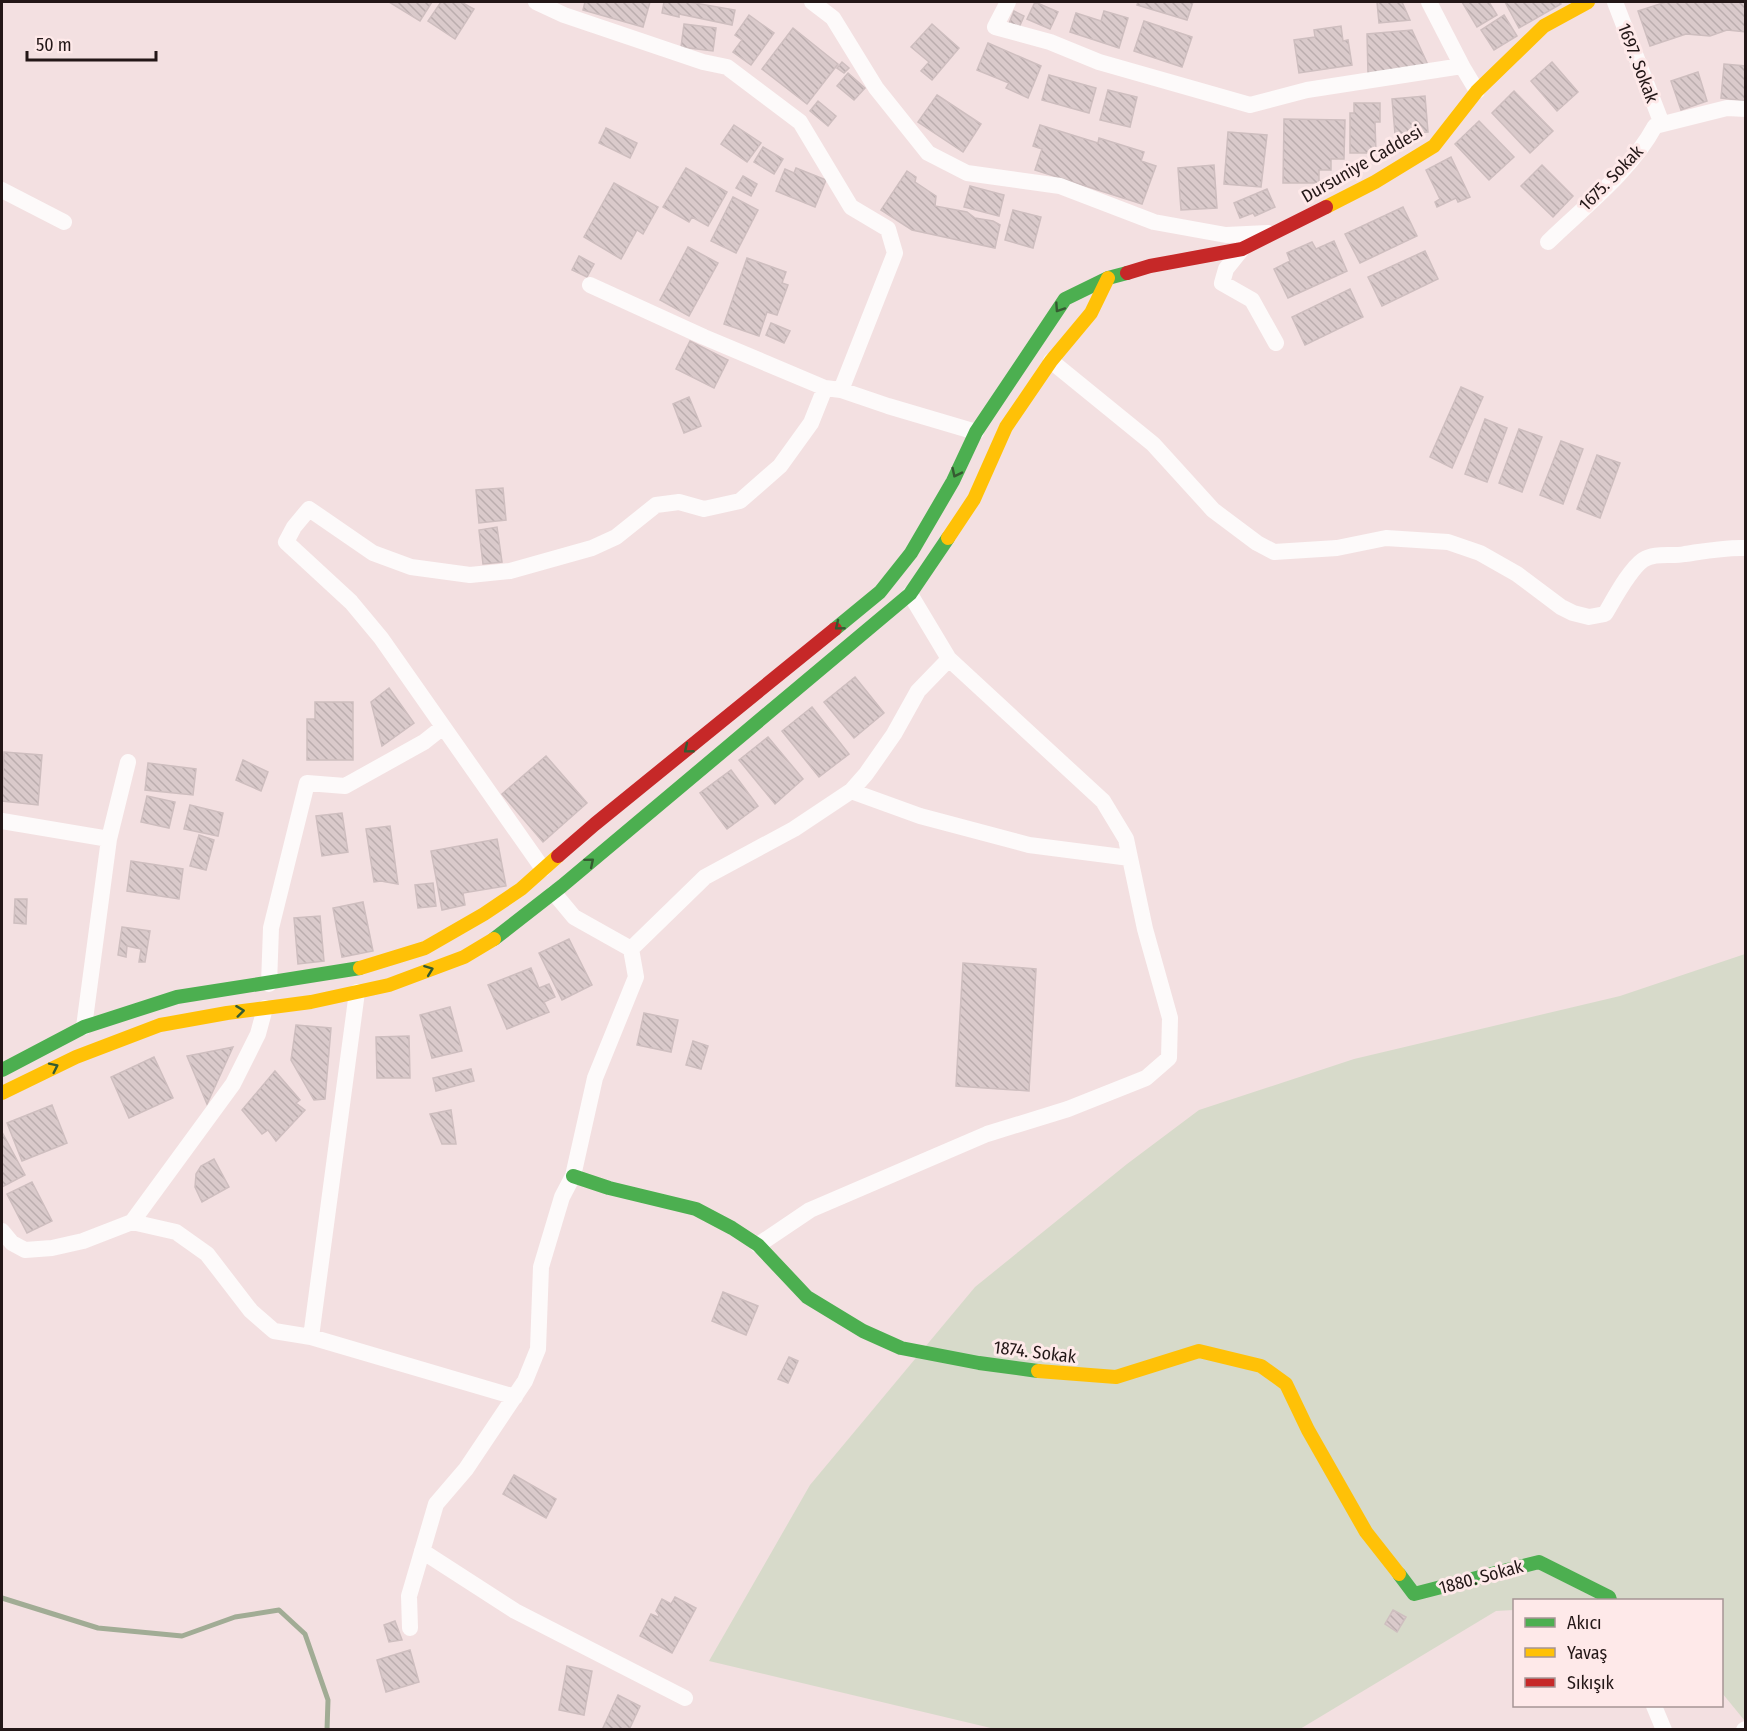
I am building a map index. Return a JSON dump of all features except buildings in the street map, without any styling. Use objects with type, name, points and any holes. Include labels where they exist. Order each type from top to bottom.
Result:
[{"type":"street","points":[[536,2],[564,15],[693,59],[727,66],[800,122],[851,207],[888,229],[895,253],[833,389],[780,466],[740,501],[704,509],[679,502],[656,505],[616,537],[592,548],[510,572],[470,575],[411,567],[373,553],[309,509],[294,526],[286,542],[351,602],[381,638],[543,869]]},
{"type":"street","points":[[812,2],[833,18],[876,88],[928,153],[967,173],[1060,186],[1154,222],[1226,235],[1278,232]]},
{"type":"street","points":[[1008,2],[995,27],[1050,42],[1100,62],[1250,105],[1306,90],[1462,66]]},
{"type":"street","points":[[1429,2],[1462,66],[1478,91]]},
{"type":"street","name":"Dursuniye Caddesi","points":[[2,1070],[84,1027],[177,997],[353,970],[425,948],[484,914],[521,889],[595,824],[880,592],[911,554],[953,481],[976,432],[1065,299],[1108,278],[1150,266],[1242,249],[1375,182],[1434,146],[1478,91],[1544,27],[1569,7],[1588,2]]},
{"type":"street","name":"1697. Sokak","points":[[1615,2],[1662,124]]},
{"type":"street","points":[[1662,124],[1727,108],[1746,109]]},
{"type":"street","name":"1675. Sokak","points":[[1548,242],[1622,171],[1645,145],[1655,126],[1662,124]]},
{"type":"street","points":[[2,190],[64,222]]},
{"type":"street","points":[[1242,249],[1226,268],[1222,283],[1252,300],[1276,343]]},
{"type":"street","points":[[2,1093],[76,1056],[160,1025],[226,1013],[311,1002],[389,985],[464,957],[501,935],[910,594],[974,498],[1006,427],[1051,361],[1091,313],[1108,278]]},
{"type":"street","points":[[590,285],[704,337],[833,389],[976,432]]},
{"type":"street","points":[[1051,361],[1153,444],[1214,510],[1257,543],[1274,552],[1337,548],[1386,538],[1448,542],[1480,553],[1517,574],[1561,607],[1589,617],[1605,614],[1635,568],[1651,557],[1683,555],[1699,550],[1746,548]]},
{"type":"street","points":[[758,1245],[810,1210],[987,1134],[1068,1109],[1146,1078],[1169,1058],[1170,1018],[1145,928],[1126,839],[1103,801],[949,659],[910,594]]},
{"type":"street","points":[[631,949],[705,877],[794,829],[850,791],[866,774],[894,734],[918,691],[949,659]]},
{"type":"street","points":[[269,984],[271,928],[307,783],[345,786],[424,742],[443,727]]},
{"type":"street","points":[[84,1027],[109,839],[128,762]]},
{"type":"street","points":[[850,791],[920,816],[1029,844],[1130,858]]},
{"type":"street","points":[[2,821],[109,839]]},
{"type":"street","points":[[554,893],[574,917],[631,949]]},
{"type":"street","points":[[410,1629],[409,1596],[436,1504],[466,1469],[515,1397],[525,1381],[538,1349],[542,1267],[562,1197],[573,1176],[595,1078],[636,977],[631,949]]},
{"type":"street","points":[[311,1337],[357,992]]},
{"type":"street","points":[[2,1231],[12,1243],[25,1250],[51,1248],[83,1241],[132,1222],[233,1084],[258,1034],[265,1008]]},
{"type":"street","name":"1874. Sokak","points":[[573,1176],[609,1188],[696,1209],[758,1245],[807,1297],[863,1331],[902,1348],[979,1363],[1060,1374],[1116,1377],[1199,1351],[1261,1366],[1286,1384],[1308,1430],[1366,1532],[1414,1594]]},
{"type":"street","points":[[132,1222],[176,1232],[207,1254],[251,1311],[274,1331],[311,1337],[515,1397]]},
{"type":"street","points":[[422,1551],[515,1611],[685,1698]]},
{"type":"street","name":"1880. Sokak","points":[[1414,1594],[1539,1562],[1609,1599]]},
{"type":"street","points":[[1654,1707],[1664,1730]]},
{"type":"green space","points":[[1745,954],[1745,1721],[1723,1694],[1723,1599],[1513,1599],[1513,1610],[1496,1611],[1300,1729],[995,1729],[709,1661],[810,1485],[975,1287],[1127,1164],[1199,1110],[1354,1059],[1620,996]]},
{"type":"waterway","points":[[2,1598],[98,1628],[182,1636],[235,1617],[279,1610],[305,1634],[328,1700],[327,1730]]},
{"type":"traffic: fast","points":[[835,629],[880,592],[911,553],[953,481],[976,432],[1065,299],[1108,278],[1127,273]]},
{"type":"traffic: fast","points":[[494,939],[562,886],[910,594],[948,538]]},
{"type":"traffic: fast","points":[[2,1070],[84,1027],[177,997],[360,968]]},
{"type":"traffic: fast","points":[[573,1176],[609,1188],[696,1209],[758,1245],[807,1297],[863,1331],[901,1348],[979,1363],[1038,1371]]},
{"type":"traffic: fast","points":[[1399,1574],[1414,1594],[1539,1562],[1610,1599]]},
{"type":"traffic: slow","points":[[1326,207],[1375,182],[1434,146],[1477,91],[1544,26],[1588,2]]},
{"type":"traffic: slow","points":[[948,538],[974,499],[1006,427],[1051,361],[1091,313],[1108,278]]},
{"type":"traffic: slow","points":[[360,968],[425,948],[484,914],[521,889],[558,856]]},
{"type":"traffic: slow","points":[[2,1093],[76,1057],[160,1025],[311,1002],[389,985],[464,957],[494,939]]},
{"type":"traffic: slow","points":[[1038,1371],[1116,1377],[1199,1351],[1261,1366],[1286,1384],[1308,1430],[1366,1532],[1399,1574]]},
{"type":"traffic: jam","points":[[1127,273],[1150,266],[1242,249],[1326,207]]},
{"type":"traffic: jam","points":[[558,856],[835,629]]}]
